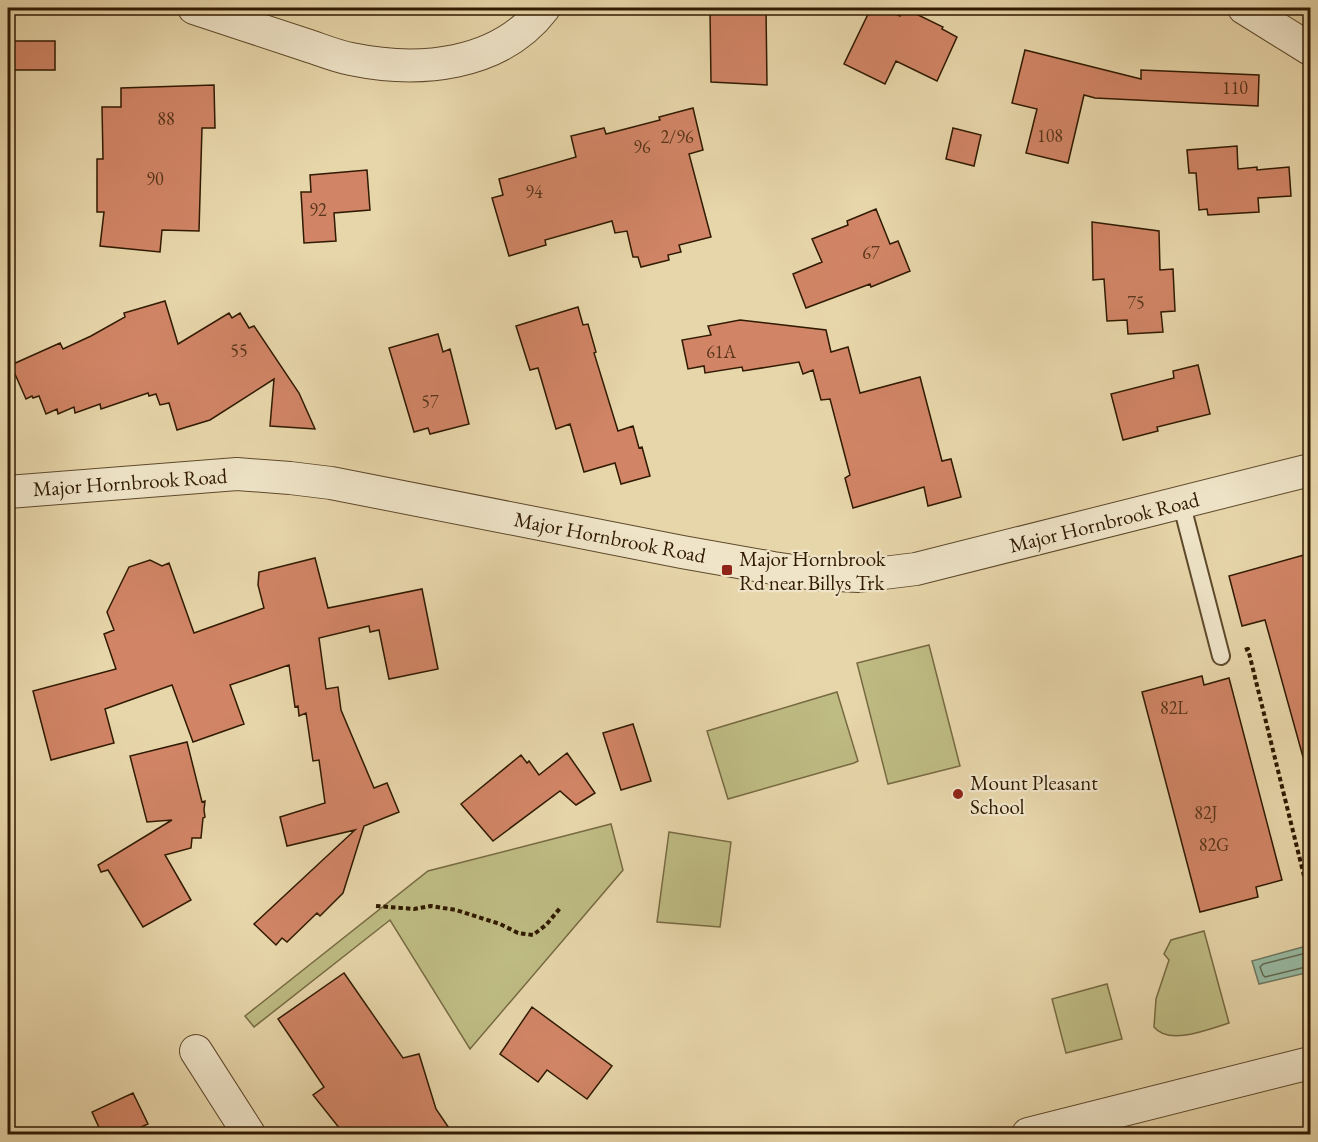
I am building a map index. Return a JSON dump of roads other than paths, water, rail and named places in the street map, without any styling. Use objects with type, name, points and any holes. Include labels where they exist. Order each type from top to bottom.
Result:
[{"type":"street","points":[[194,8],[350,59],[401,66],[438,65],[472,58],[519,33],[544,8]]},
{"type":"street","points":[[1245,8],[1311,49]]},
{"type":"street","name":"Major Hornbrook Road","points":[[8,492],[237,474],[290,478],[343,486],[724,560],[814,574],[859,576],[916,569],[1311,470]]},
{"type":"street","points":[[196,1051],[249,1134]]},
{"type":"street","points":[[1028,1134],[1311,1063]]},
{"type":"lane","points":[[1181,502],[1221,656]]},
{"type":"water","points":[[1310,945],[1310,972],[1259,984],[1252,961]]},
{"type":"place","name":"Major Hornbrook Rd near Billys Trk","points":[[727,570]]},
{"type":"place","name":"Mount Pleasant School","points":[[958,794]]}]
